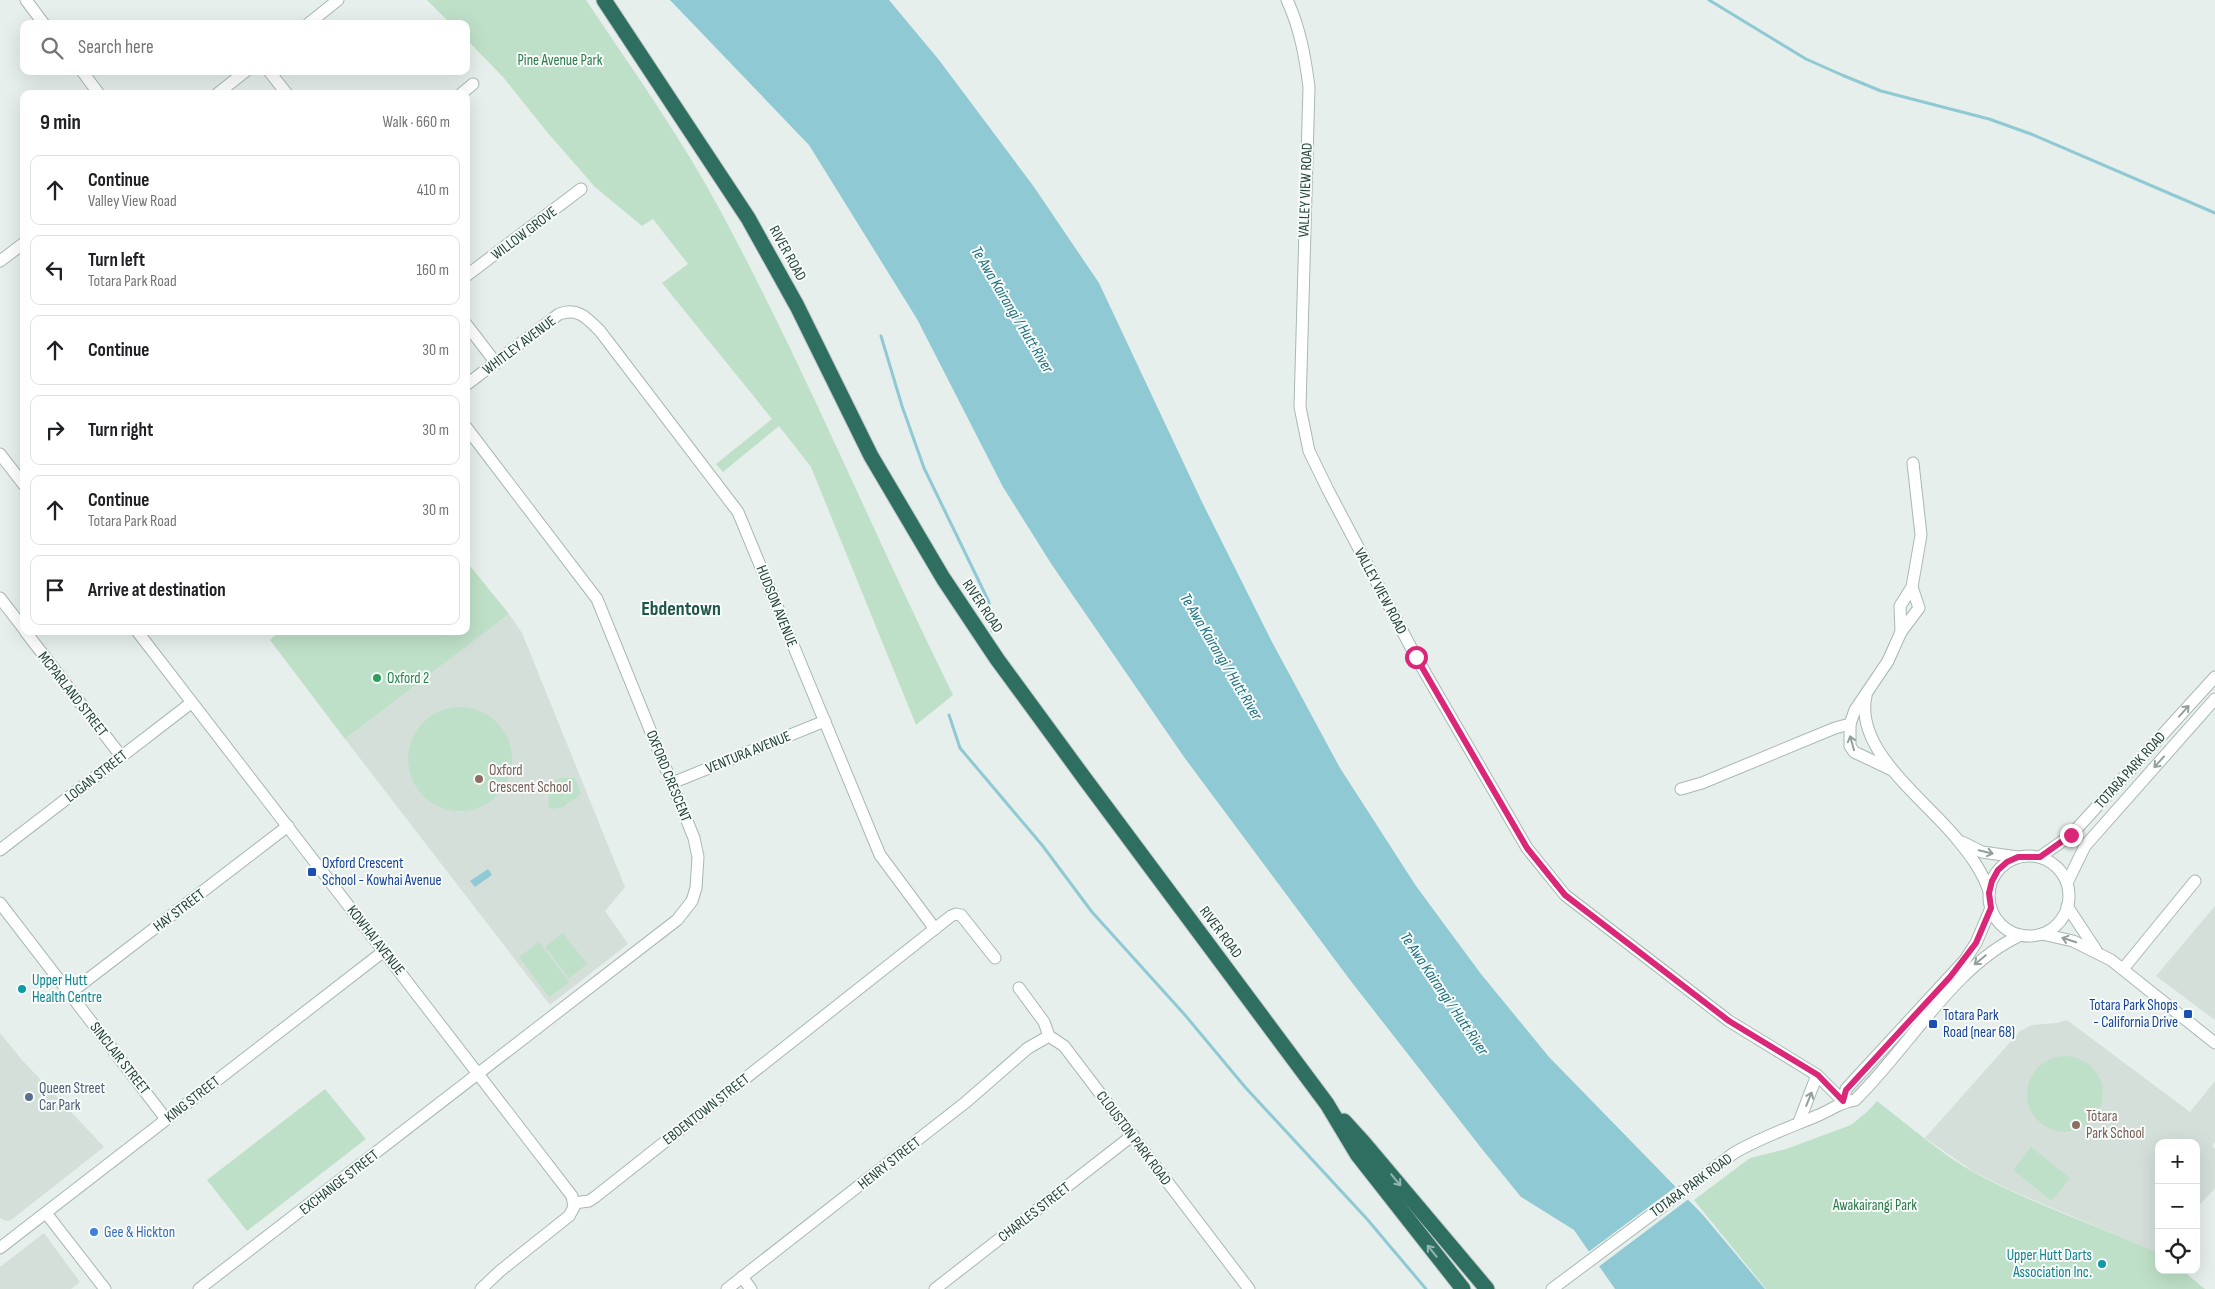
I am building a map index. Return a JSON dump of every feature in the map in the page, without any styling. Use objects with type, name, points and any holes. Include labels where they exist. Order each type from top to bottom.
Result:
[{"type":"highway","name":"RIVER ROAD","points":[[598,0],[726,184],[763,243],[797,306],[871,456],[943,578],[997,658],[1085,779],[1327,1104],[1357,1154],[1462,1289]]},
{"type":"highway","name":"RIVER ROAD","points":[[604,0],[664,93]]},
{"type":"highway","name":"RIVER ROAD","points":[[1327,1104],[1364,1143],[1487,1289]]},
{"type":"street","points":[[26,0],[41,20]]},
{"type":"street","points":[[313,20],[338,0]]},
{"type":"street","name":"VALLEY VIEW ROAD","points":[[1286,0],[1299,29],[1306,60],[1309,87],[1300,407],[1309,450],[1328,490],[1416,657],[1527,848],[1565,895],[1729,1021],[1818,1075],[1843,1101]]},
{"type":"street","points":[[85,75],[96,90]]},
{"type":"street","points":[[221,90],[241,75]]},
{"type":"street","points":[[272,75],[284,90]]},
{"type":"street","points":[[466,90],[473,84]]},
{"type":"street","name":"WILLOW GROVE","points":[[470,273],[581,189]]},
{"type":"street","points":[[0,261],[20,246]]},
{"type":"street","name":"WHITLEY AVENUE","points":[[470,382],[553,318],[565,312],[575,311]]},
{"type":"street","name":"HUDSON AVENUE","points":[[575,311],[586,316],[600,331],[738,512],[880,855],[935,929]]},
{"type":"street","points":[[470,329],[496,363]]},
{"type":"street","name":"OXFORD CRESCENT","points":[[470,432],[592,591],[694,838],[698,857],[696,888],[692,902],[684,913],[661,933],[478,1073]]},
{"type":"street","points":[[0,454],[20,480]]},
{"type":"street","points":[[1901,632],[1900,606],[1912,587],[1921,535],[1914,463]]},
{"type":"street","points":[[1890,769],[1854,752],[1850,746],[1850,724],[1855,710],[1888,661],[1901,632],[1918,608],[1912,587]]},
{"type":"street","name":"MCPARLAND STREET","points":[[0,598],[20,624]]},
{"type":"street","name":"MCPARLAND STREET","points":[[29,635],[121,756]]},
{"type":"street","name":"KOWHAI AVENUE","points":[[143,635],[191,703],[478,1073],[569,1192],[574,1203]]},
{"type":"street","name":"TOTARA PARK ROAD","points":[[2040,857],[2071,835],[2215,677]]},
{"type":"street","points":[[1866,696],[1864,718],[1890,769],[1957,838],[1978,867],[1989,893],[1991,908],[2003,926],[2021,935],[2042,934],[2073,941],[2096,950],[2215,1042]]},
{"type":"street","name":"TOTARA PARK ROAD","points":[[2066,882],[2085,846],[2215,699]]},
{"type":"street","name":"LOGAN STREET","points":[[0,850],[191,703]]},
{"type":"street","name":"VENTURA AVENUE","points":[[672,783],[825,721]]},
{"type":"street","points":[[1681,789],[1702,784],[1835,728],[1850,724]]},
{"type":"street","name":"HAY STREET","points":[[70,993],[288,826]]},
{"type":"street","points":[[1957,838],[1982,852],[2018,857],[2040,857],[2056,867],[2066,882],[2068,906],[2096,950]]},
{"type":"street","points":[[1989,893],[1992,881],[1998,870],[2007,862],[2018,857]]},
{"type":"street","points":[[2123,969],[2195,881]]},
{"type":"street","name":"SINCLAIR STREET","points":[[0,903],[166,1119]]},
{"type":"street","points":[[2042,934],[2058,923],[2068,906]]},
{"type":"street","name":"TOTARA PARK ROAD","points":[[1843,1101],[1846,1090],[1965,960],[1976,943],[1991,908]]},
{"type":"street","name":"EBDENTOWN STREET","points":[[574,1203],[589,1201],[595,1197],[952,916],[961,914],[995,958]]},
{"type":"street","name":"TOTARA PARK ROAD","points":[[1552,1289],[1734,1153],[1798,1122],[1820,1115],[1843,1101],[1855,1100],[1975,964],[2006,942],[2021,935]]},
{"type":"street","name":"KING STREET","points":[[1,1245],[46,1213],[384,951]]},
{"type":"street","name":"CLOUSTON PARK ROAD","points":[[1019,988],[1044,1022],[1049,1036],[1064,1046],[1249,1289]]},
{"type":"street","name":"HENRY STREET","points":[[727,1289],[966,1102],[1028,1048],[1049,1036]]},
{"type":"street","name":"EXCHANGE STREET","points":[[199,1289],[478,1073]]},
{"type":"street","points":[[1798,1122],[1818,1075]]},
{"type":"street","name":"CHARLES STREET","points":[[935,1289],[1133,1135]]},
{"type":"street","points":[[488,1287],[500,1271],[569,1216],[574,1203]]},
{"type":"street","points":[[46,1213],[105,1289]]},
{"type":"street","points":[[742,1277],[751,1289]]},
{"type":"shaded area","name":"Oxford Crescent School","points":[[509,614],[522,633],[625,887],[605,911],[628,944],[550,1005],[345,739]]},
{"type":"shaded area","points":[[2215,906],[2215,1020],[2156,976]]},
{"type":"shaded area","name":"Tōtara Park School","points":[[2067,1020],[2190,1112],[2215,1081],[2215,1142],[2212,1146],[2215,1149],[2215,1188],[2200,1205],[2200,1139],[2155,1139],[2155,1251],[2010,1190],[1974,1172],[1925,1138],[2020,1031],[2032,1025],[2057,1023]]},
{"type":"shaded area","name":"Queen Street Car Park","points":[[0,1033],[22,1060],[104,1147],[11,1220],[6,1221],[0,1218]]},
{"type":"shaded area","points":[[44,1233],[80,1282],[71,1289],[0,1289],[0,1267]]},
{"type":"green space","name":"Pine Avenue Park","points":[[427,0],[586,0],[673,130],[720,210],[781,330],[953,695],[916,725],[811,467],[779,426],[723,472],[716,464],[772,419],[662,283],[688,264],[653,219],[642,226],[595,187],[547,132],[503,77],[470,43],[470,20],[447,20]]},
{"type":"green space","points":[[470,566],[509,614],[345,739],[270,640],[276,635],[470,635]]},
{"type":"green space","points":[[460,707],[480,711],[497,722],[508,739],[512,759],[508,779],[497,796],[480,807],[460,811],[440,807],[423,796],[412,779],[408,759],[412,739],[423,722],[440,711]]},
{"type":"green space","points":[[561,778],[575,778],[581,793],[564,807],[552,809],[548,806],[551,782]]},
{"type":"green space","points":[[563,933],[587,964],[569,978],[545,947]]},
{"type":"green space","points":[[539,942],[569,982],[549,997],[519,957]]},
{"type":"green space","points":[[2058,1056],[2072,1056],[2086,1062],[2097,1073],[2103,1087],[2100,1109],[2092,1121],[2072,1132],[2058,1132],[2044,1126],[2033,1115],[2027,1101],[2027,1087],[2033,1073],[2044,1062]]},
{"type":"green space","points":[[325,1089],[366,1139],[247,1231],[207,1180]]},
{"type":"green space","name":"Awakairangi Park","points":[[1877,1101],[1937,1148],[1975,1173],[2042,1205],[2155,1251],[2155,1274],[2187,1274],[2205,1289],[1766,1289],[1694,1200],[1750,1158],[1786,1149],[1851,1125]]},
{"type":"green space","points":[[2031,1147],[2070,1178],[2052,1201],[2013,1170]]},
{"type":"water","name":"Te Awa Kairangi / Hutt River","points":[[670,0],[889,0],[939,60],[1034,187],[1099,283],[1201,500],[1272,642],[1340,768],[1416,886],[1481,974],[1549,1057],[1703,1215],[1765,1289],[1615,1289],[1574,1230],[1521,1197],[1350,980],[1184,757],[1052,565],[1003,487],[917,319],[809,145]]},
{"type":"water","points":[[488,869],[492,875],[475,887],[470,881]]},
{"type":"pier","points":[[1678,1185],[1690,1198],[1597,1268],[1587,1253]]},
{"type":"waterway","points":[[1709,0],[1806,59],[1842,75],[1881,91],[1989,119],[2031,134],[2215,213]]},
{"type":"waterway","points":[[881,336],[902,406],[924,468],[989,602],[992,631]]},
{"type":"waterway","points":[[949,715],[960,748],[1042,845],[1092,912],[1185,1015],[1245,1087],[1367,1219],[1426,1289]]},
{"type":"place","name":"Oxford 2","points":[[377,678]]},
{"type":"place","name":"Oxford Crescent School","points":[[479,779]]},
{"type":"place","name":"Oxford Crescent School - Kowhai Avenue","points":[[312,872]]},
{"type":"place","name":"Upper Hutt Health Centre","points":[[22,989]]},
{"type":"place","name":"Totara Park Shops - California Drive","points":[[2188,1014]]},
{"type":"place","name":"Totara Park Road (near 68)","points":[[1933,1024]]},
{"type":"place","name":"Queen Street Car Park","points":[[29,1097]]},
{"type":"place","name":"Tōtara Park School","points":[[2076,1125]]},
{"type":"place","name":"Gee & Hickton","points":[[94,1232]]},
{"type":"place","name":"Upper Hutt Darts Association Inc.","points":[[2102,1264]]},
{"type":"district","name":"Ebdentown","points":[[681,608]]},
{"type":"route","points":[[1416,657],[1527,848],[1565,895],[1729,1021],[1818,1075],[1843,1101],[1846,1090],[1886,1044],[1965,960],[1985,926],[1991,908],[1989,893],[1992,881],[1998,870],[2007,862],[2018,857],[2040,857],[2071,835]]}]
